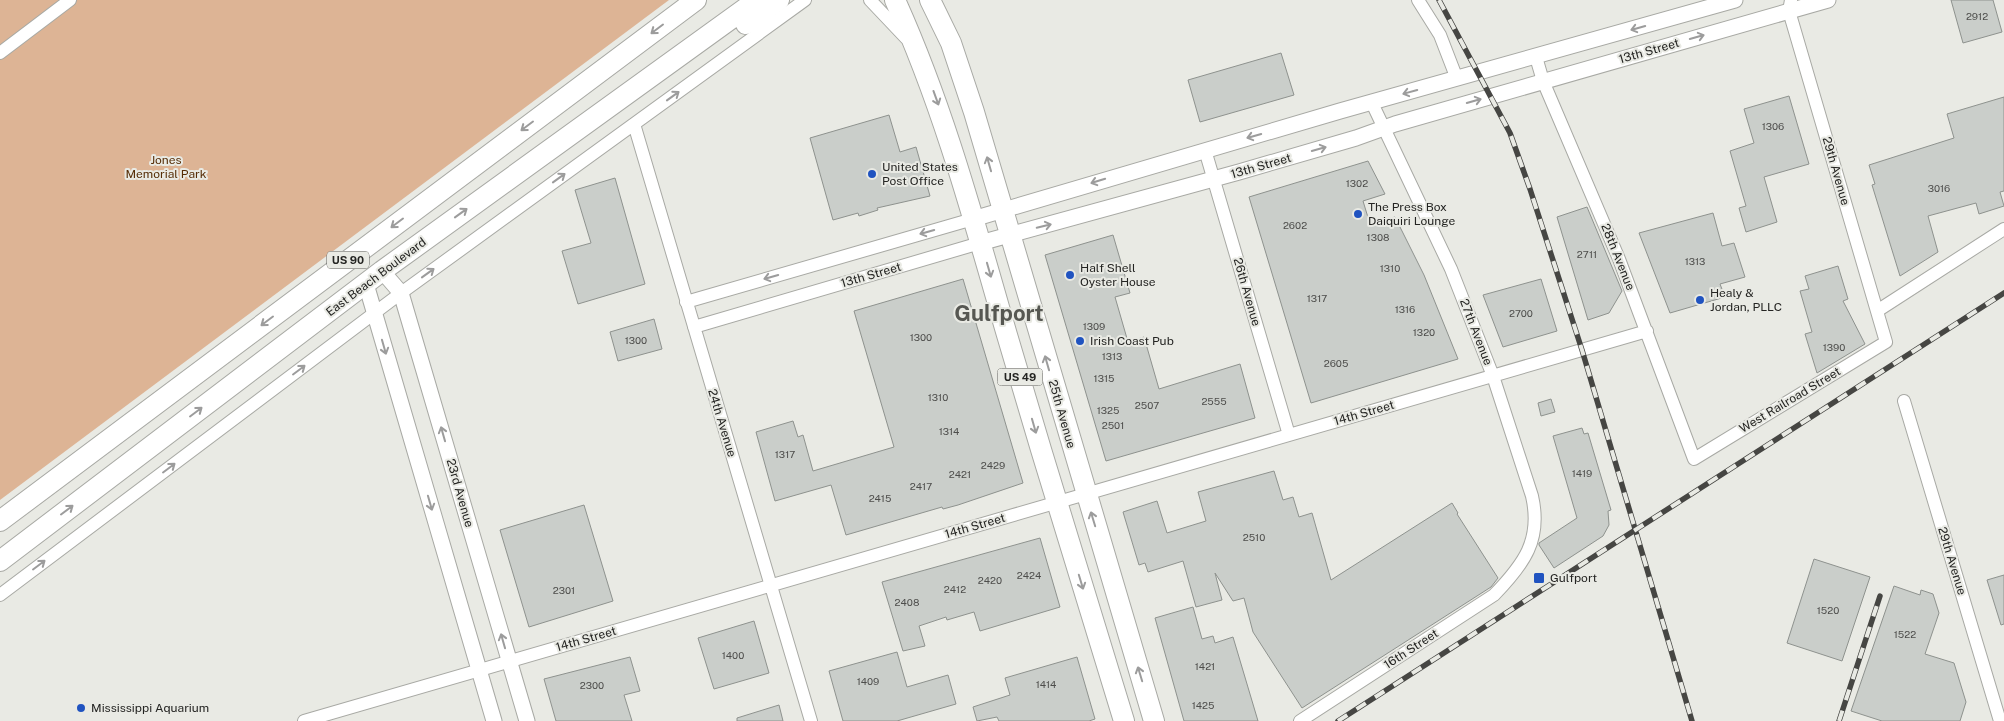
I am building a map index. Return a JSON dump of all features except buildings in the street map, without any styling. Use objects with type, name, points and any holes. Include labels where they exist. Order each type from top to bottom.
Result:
[{"type":"main road","name":"US 90","points":[[0,522],[696,0]]},
{"type":"main road","name":"East Beach Boulevard","points":[[0,561],[382,271],[757,0]]},
{"type":"main road","points":[[513,176],[550,161],[779,0]]},
{"type":"main road","name":"US 49","points":[[895,0],[919,53],[945,123],[1124,721]]},
{"type":"main road","name":"US 49","points":[[930,0],[941,23]]},
{"type":"main road","points":[[937,0],[941,23]]},
{"type":"main road","name":"25th Avenue","points":[[941,23],[960,66],[1154,721]]},
{"type":"street","points":[[0,53],[70,0]]},
{"type":"street","points":[[0,595],[401,293],[805,0]]},
{"type":"street","points":[[870,0],[919,53]]},
{"type":"street","points":[[1418,0],[1440,35],[1457,79]]},
{"type":"street","name":"13th Street","points":[[686,302],[1003,211],[1205,150],[1735,0]]},
{"type":"street","name":"13th Street","points":[[694,327],[1010,234],[1214,180],[1790,5],[1828,0]]},
{"type":"street","name":"29th Avenue","points":[[1790,5],[1886,342]]},
{"type":"street","name":"28th Avenue","points":[[1536,57],[1543,81],[1598,208],[1647,331],[1694,459]]},
{"type":"street","name":"27th Avenue","points":[[1372,103],[1448,262],[1493,376],[1536,515],[1530,546],[1518,571]]},
{"type":"street","name":"24th Avenue","points":[[634,124],[812,721]]},
{"type":"street","name":"26th Avenue","points":[[1205,150],[1289,434]]},
{"type":"street","points":[[1877,311],[2004,229]]},
{"type":"street","name":"23rd Avenue","points":[[382,271],[401,293],[527,721]]},
{"type":"street","points":[[366,284],[494,721]]},
{"type":"street","name":"14th Street","points":[[304,721],[1647,331]]},
{"type":"street","name":"West Railroad Street","points":[[1694,459],[1886,342]]},
{"type":"street","name":"29th Avenue","points":[[1904,400],[2000,721]]},
{"type":"street","name":"16th Street","points":[[1300,721],[1494,595],[1518,571]]},
{"type":"green space","name":"Jones Memorial Park","points":[[0,0],[669,0],[0,500]]},
{"type":"railway","points":[[1439,0],[1510,133],[1530,189],[1582,350],[1692,721]]},
{"type":"railway","points":[[1338,721],[2004,293]]},
{"type":"railway","points":[[1839,721],[1880,596]]},
{"type":"place","name":"United States Post Office","points":[[872,174]]},
{"type":"place","name":"The Press Box Daiquiri Lounge","points":[[1358,214]]},
{"type":"place","name":"Half Shell Oyster House","points":[[1070,275]]},
{"type":"place","name":"Healy & Jordan, PLLC","points":[[1700,300]]},
{"type":"place","name":"Irish Coast Pub","points":[[1080,341]]},
{"type":"place","name":"Gulfport","points":[[1539,578]]},
{"type":"place","name":"Mississippi Aquarium","points":[[81,708]]},
{"type":"district","name":"Gulfport","points":[[999,313]]}]
